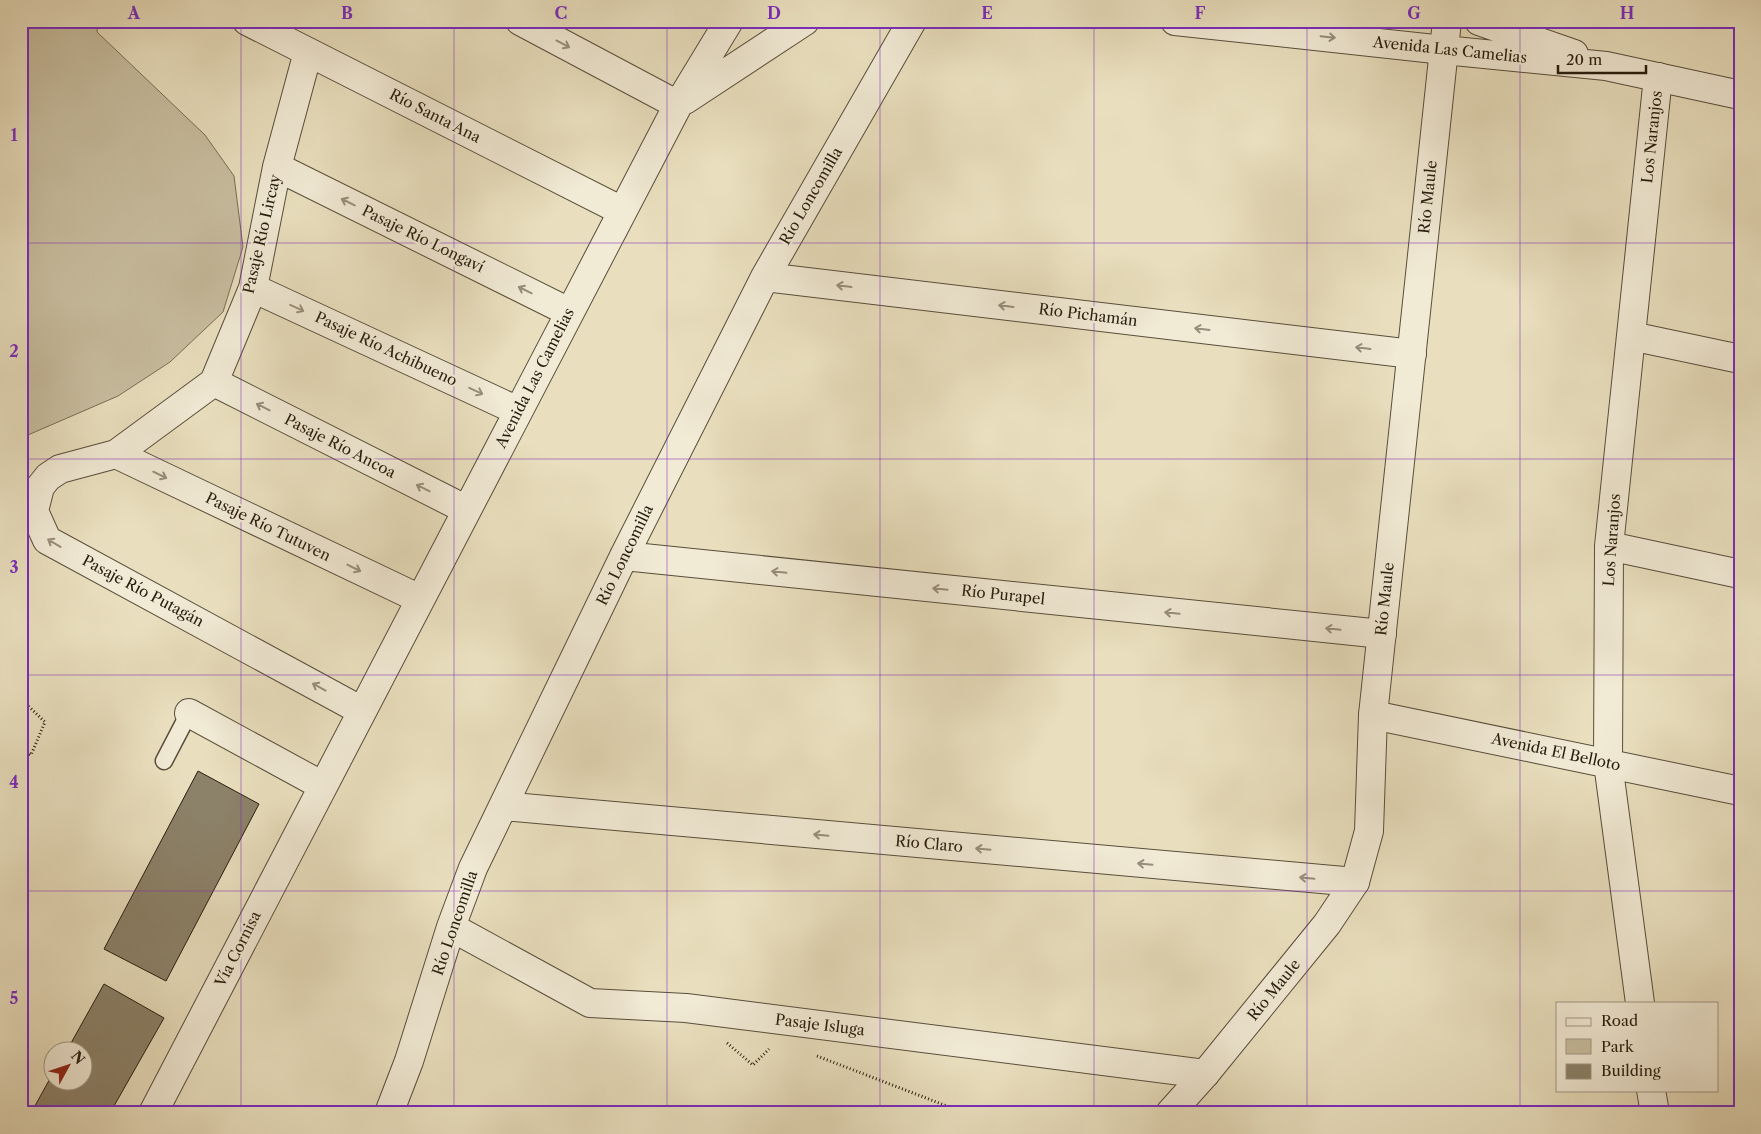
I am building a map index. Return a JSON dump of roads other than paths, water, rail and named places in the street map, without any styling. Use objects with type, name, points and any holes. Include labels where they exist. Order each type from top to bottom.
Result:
[{"type":"street","name":"Río Santa Ana","points":[[247,21],[622,211]]},
{"type":"street","points":[[520,21],[678,105],[729,21]]},
{"type":"street","name":"Avenida Las Camelias","points":[[323,786],[678,105],[805,21]]},
{"type":"street","name":"Río Loncomilla","points":[[395,1110],[452,927],[473,868],[624,556],[765,277],[912,21]]},
{"type":"street","name":"Avenida Las Camelias","points":[[1175,21],[1606,66],[1740,95]]},
{"type":"street","name":"Río Maule","points":[[1170,1113],[1206,1074],[1327,924],[1355,882],[1369,831],[1373,715],[1448,21]]},
{"type":"street","name":"Avenida Las Camelias","points":[[1479,21],[1526,28],[1606,66]]},
{"type":"street","name":"Pasaje Río Lircay","points":[[214,382],[253,288],[277,167],[308,52]]},
{"type":"street","name":"Los Naranjos","points":[[1640,1002],[1608,763],[1609,546],[1658,77]]},
{"type":"street","name":"Pasaje Río Longaví","points":[[277,167],[569,312]]},
{"type":"street","name":"Río Pichamán","points":[[765,277],[1412,354]]},
{"type":"street","name":"Pasaje Río Achibueno","points":[[253,288],[518,411]]},
{"type":"street","points":[[1631,336],[1740,359]]},
{"type":"street","points":[[116,454],[214,382]]},
{"type":"street","name":"Pasaje Río Ancoa","points":[[214,382],[466,510]]},
{"type":"street","name":"Pasaje Río Tutuven","points":[[116,454],[420,599]]},
{"type":"street","name":"Pasaje Río Putagán","points":[[116,454],[60,469],[40,487],[34,511],[47,540],[362,711]]},
{"type":"street","points":[[1609,546],[1740,574]]},
{"type":"street","name":"Río Purapel","points":[[624,556],[1382,634]]},
{"type":"street","points":[[189,713],[323,786]]},
{"type":"street","name":"Avenida El Belloto","points":[[1373,715],[1740,791]]},
{"type":"street","name":"Vía Cornisa","points":[[153,1113],[323,786]]},
{"type":"street","name":"Río Claro","points":[[503,806],[1355,882]]},
{"type":"street","name":"Pasaje Isluga","points":[[452,927],[590,1004],[686,1008],[1206,1074]]},
{"type":"street","points":[[1652,1092],[1654,1113]]},
{"type":"lane","points":[[164,760],[189,713]]}]
